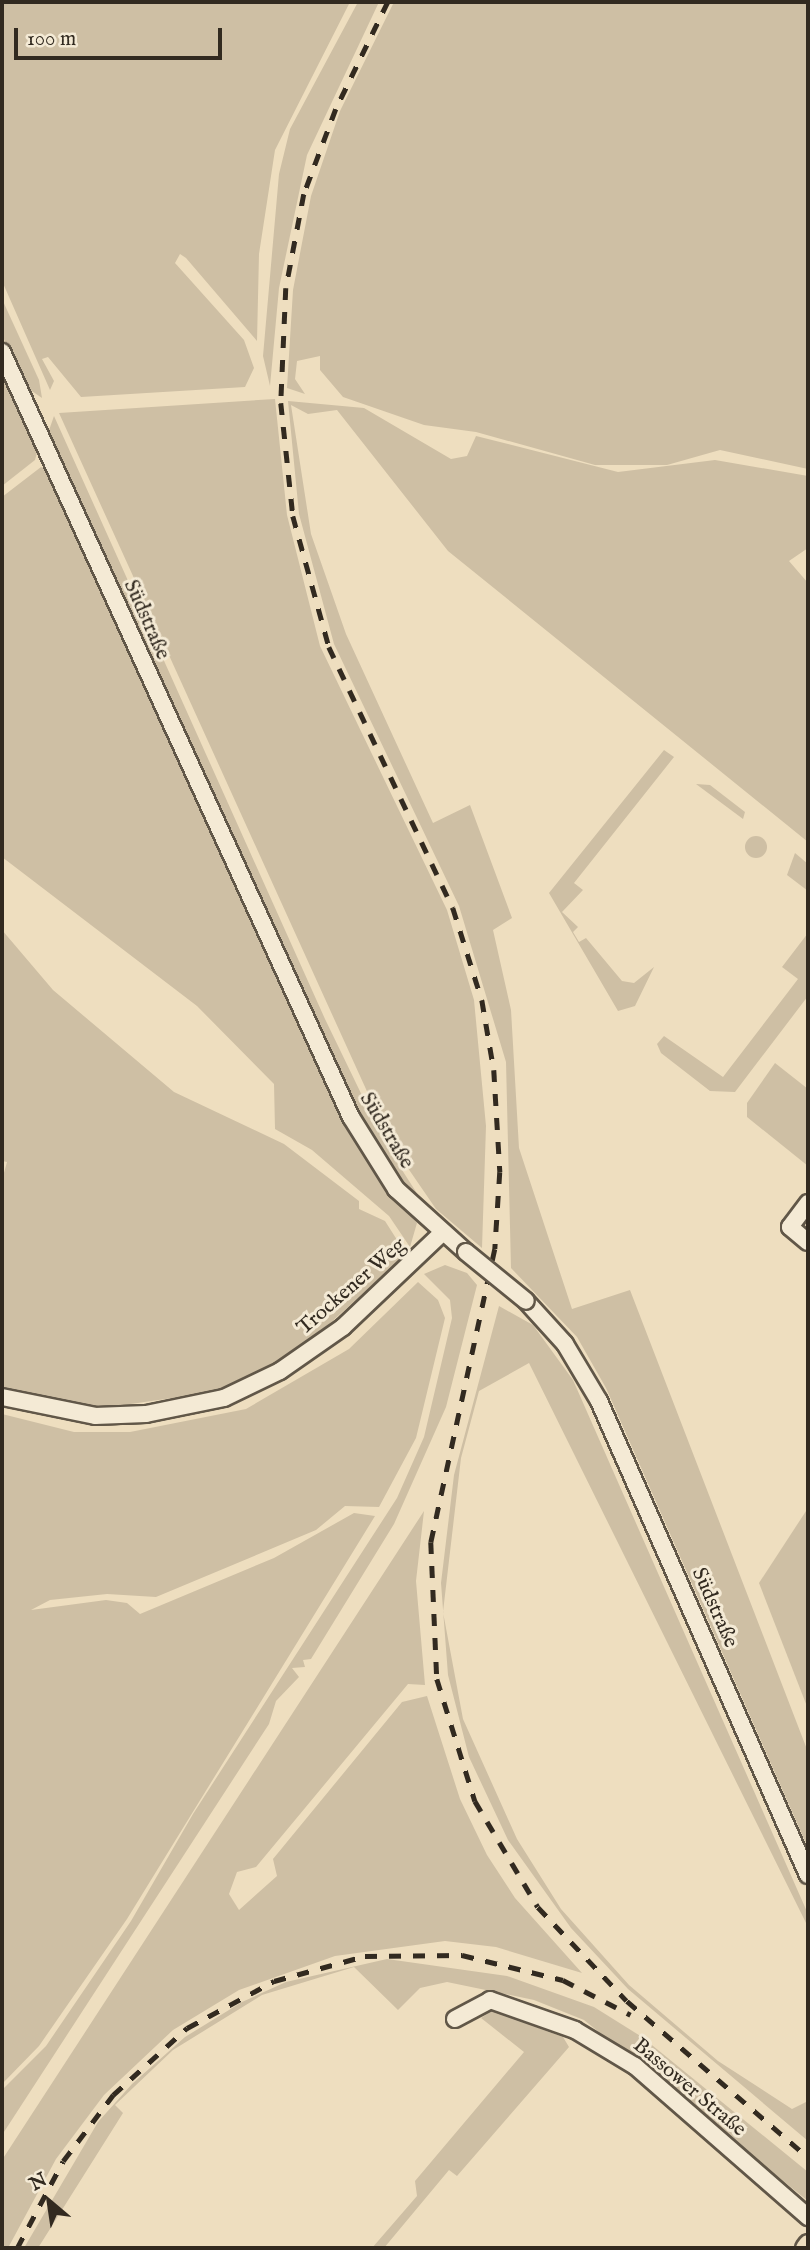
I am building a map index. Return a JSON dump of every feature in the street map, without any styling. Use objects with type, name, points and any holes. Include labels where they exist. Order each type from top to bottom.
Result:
[{"type":"main road","points":[[805,2248],[808,2244]]},
{"type":"street","name":"Südstraße","points":[[2,352],[351,1117],[396,1189],[526,1301],[565,1344],[599,1401],[808,1875]]},
{"type":"street","points":[[808,1203],[790,1227],[808,1242]]},
{"type":"street","name":"Trockener Weg","points":[[2,1397],[95,1416],[146,1414],[224,1398],[280,1371],[343,1327],[443,1232]]},
{"type":"street","name":"Bassower Straße","points":[[455,2019],[490,2000],[575,2030],[635,2066],[808,2217]]},
{"type":"shaded area","points":[[2,2],[350,2],[275,150],[259,254],[257,341],[186,258],[180,254],[175,263],[244,340],[254,368],[245,387],[81,397],[48,357],[42,359],[54,381],[50,390],[2,281]]},
{"type":"shaded area","points":[[358,2],[379,2],[307,155],[279,288],[270,386],[263,356],[279,174],[290,129]]},
{"type":"shaded area","points":[[394,2],[808,2],[808,469],[720,450],[667,465],[595,465],[476,432],[424,425],[343,397],[320,370],[320,356],[297,361],[295,379],[305,394],[287,388],[293,290],[311,196],[340,111]]},
{"type":"shaded area","points":[[2,299],[39,380],[42,398],[26,387],[2,335]]},
{"type":"shaded area","points":[[2,369],[38,449],[35,460],[2,486]]},
{"type":"shaded area","points":[[275,399],[287,515],[320,646],[447,910],[474,1000],[486,1126],[482,1248],[436,1209],[390,1142],[59,413]]},
{"type":"shaded area","points":[[288,401],[364,408],[451,459],[467,456],[476,436],[618,472],[715,460],[808,476],[808,548],[789,561],[808,583],[808,842],[448,551],[337,410],[308,414],[291,405],[311,534],[346,634],[433,823],[470,805],[512,918],[493,930],[511,1010],[519,1148],[572,1309],[630,1290],[808,1752],[808,1848],[606,1388],[577,1337],[511,1268],[506,1062],[459,906],[334,644],[299,514]]},
{"type":"shaded area","points":[[54,416],[325,1019],[386,1145],[427,1209],[401,1184],[356,1115],[47,436]]},
{"type":"shaded area","points":[[41,467],[49,470],[343,1119],[369,1165],[417,1223],[410,1247],[389,1216],[312,1150],[275,1129],[274,1084],[197,1006],[2,857],[2,497]]},
{"type":"shaded area","points":[[664,750],[674,757],[574,883],[583,890],[562,912],[578,927],[573,932],[579,942],[586,938],[622,981],[634,983],[654,967],[635,1006],[618,1011],[549,893]]},
{"type":"shaded area","points":[[696,784],[710,785],[745,812],[743,819]]},
{"type":"shaded area","points":[[756,836],[764,839],[767,847],[764,855],[756,858],[748,855],[745,847],[748,839]]},
{"type":"shaded area","points":[[795,853],[808,864],[808,891],[787,875]]},
{"type":"shaded area","points":[[2,930],[53,990],[174,1092],[284,1144],[359,1201],[359,1209],[385,1221],[406,1254],[305,1346],[221,1391],[96,1409],[2,1391],[2,1180],[7,1162],[2,1161]]},
{"type":"shaded area","points":[[808,933],[808,996],[735,1092],[710,1091],[661,1053],[657,1044],[664,1036],[723,1077],[798,979],[782,967]]},
{"type":"shaded area","points":[[775,1063],[808,1089],[808,1166],[747,1117],[747,1103]]},
{"type":"shaded area","points":[[445,1265],[467,1273],[477,1285],[446,1407],[394,1524],[311,1659],[303,1660],[305,1667],[292,1668],[299,1677],[276,1701],[269,1724],[2,2135],[2,2090],[46,2046],[131,1921],[193,1814],[397,1498],[424,1437],[452,1318],[450,1300],[424,1274]]},
{"type":"shaded area","points":[[418,1282],[438,1300],[445,1318],[416,1438],[379,1507],[345,1506],[316,1530],[156,1597],[107,1594],[50,1600],[31,1610],[106,1600],[127,1603],[140,1614],[274,1558],[354,1513],[375,1516],[127,1919],[39,2046],[2,2084],[2,1414],[74,1432],[130,1432],[246,1409],[349,1349]]},
{"type":"shaded area","points":[[499,1306],[533,1325],[573,1380],[808,1914],[808,1927],[529,1363],[479,1391],[461,1458],[443,1611],[441,1583],[454,1475]]},
{"type":"shaded area","points":[[808,1508],[808,1709],[759,1583]]},
{"type":"shaded area","points":[[424,1511],[416,1581],[425,1685],[408,1684],[256,1867],[237,1872],[229,1894],[239,1910],[277,1876],[273,1859],[402,1702],[427,1696],[460,1799],[487,1855],[515,1898],[582,1973],[496,1947],[445,1941],[335,1956],[239,1990],[173,2030],[104,2095],[56,2159],[8,2248],[2,2248],[2,2160]]},
{"type":"shaded area","points":[[443,1614],[463,1719],[517,1839],[561,1909],[629,1985],[718,2061],[792,2109],[808,2101],[808,2141],[628,1989],[571,1928],[508,1840],[469,1757],[448,1675]]},
{"type":"shaded area","points":[[387,1959],[507,1976],[594,2007],[642,2037],[808,2172],[808,2201],[584,2020],[534,2000],[447,1982],[420,1988],[398,2010],[354,1967],[262,1995],[173,2050],[115,2105],[123,2113],[38,2248],[24,2248],[98,2122],[132,2084],[185,2037],[242,2002],[286,1982]]},
{"type":"shaded area","points":[[492,2011],[563,2037],[569,2047],[457,2176],[449,2170],[384,2248],[372,2248],[417,2196],[415,2181],[524,2052],[481,2018]]},
{"type":"railway","points":[[388,2],[336,109],[304,194],[286,288],[281,403],[293,516],[329,647],[453,908],[482,1000],[494,1070],[500,1172],[495,1249],[431,1542],[437,1679],[475,1801],[538,1907],[627,2001],[808,2157]]},
{"type":"railway","points":[[17,2248],[63,2161],[113,2095],[187,2028],[274,1981],[365,1956],[462,1955],[563,1980],[631,2015]]}]
